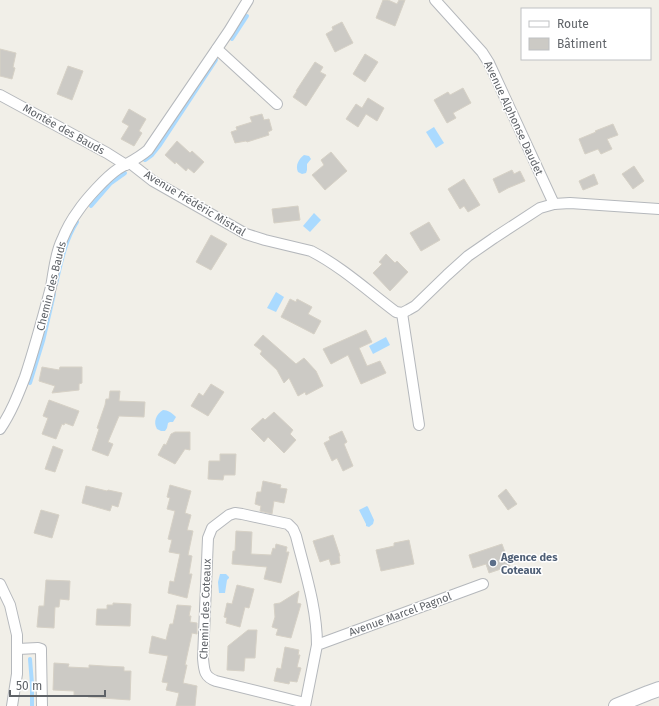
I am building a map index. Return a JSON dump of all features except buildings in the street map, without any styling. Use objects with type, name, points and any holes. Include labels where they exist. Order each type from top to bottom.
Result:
[{"type":"main road","points":[[616,706],[659,690]]},
{"type":"street","name":"Chemin des Bauds","points":[[0,429],[11,412],[31,359],[44,315],[61,240],[78,210],[86,199],[108,178],[118,170],[142,156],[148,150],[248,0]]},
{"type":"street","name":"Avenue Alphonse Daudet","points":[[435,0],[482,52],[489,63],[554,204]]},
{"type":"street","points":[[216,49],[277,104]]},
{"type":"street","name":"Montée des Bauds","points":[[0,95],[128,164]]},
{"type":"street","name":"Avenue Frédéric Mistral","points":[[128,164],[153,181],[246,234],[316,253],[335,264],[396,312],[402,314]]},
{"type":"street","points":[[419,425],[402,314],[415,306],[468,256],[540,208],[554,204],[570,203],[659,209]]},
{"type":"street","name":"Chemin des Coteaux","points":[[305,705],[216,681],[207,675],[204,669],[208,538],[212,528],[229,515],[236,513],[284,523],[293,529],[315,612],[317,645]]},
{"type":"street","points":[[0,584],[10,605],[17,635],[17,674],[12,706]]},
{"type":"street","name":"Avenue Marcel Pagnol","points":[[317,645],[483,584]]},
{"type":"street","points":[[305,705],[317,645]]},
{"type":"street","points":[[18,649],[38,648],[42,653],[42,706]]},
{"type":"water","points":[[434,127],[444,143],[436,148],[426,132]]},
{"type":"water","points":[[304,155],[309,156],[311,159],[307,164],[306,173],[302,174],[298,172],[297,165],[299,160]]},
{"type":"water","points":[[314,213],[321,220],[310,232],[303,226]]},
{"type":"water","points":[[276,292],[284,297],[276,312],[267,308]]},
{"type":"water","points":[[386,337],[390,345],[373,354],[369,346]]},
{"type":"water","points":[[163,410],[170,412],[176,417],[173,422],[168,423],[165,431],[161,431],[157,429],[155,421]]},
{"type":"water","points":[[367,506],[374,520],[373,524],[369,527],[366,526],[359,510]]},
{"type":"water","points":[[220,574],[226,574],[229,577],[227,580],[225,593],[219,593],[218,582]]},
{"type":"waterway","points":[[232,39],[247,16]]},
{"type":"waterway","points":[[145,160],[152,155],[160,145],[216,60]]},
{"type":"waterway","points":[[91,206],[111,183],[125,173]]},
{"type":"waterway","points":[[56,284],[66,244],[77,222]]},
{"type":"waterway","points":[[30,383],[43,341],[54,294]]},
{"type":"waterway","points":[[30,659],[32,706]]},
{"type":"place","name":"Agence des Coteaux","points":[[493,563]]}]
